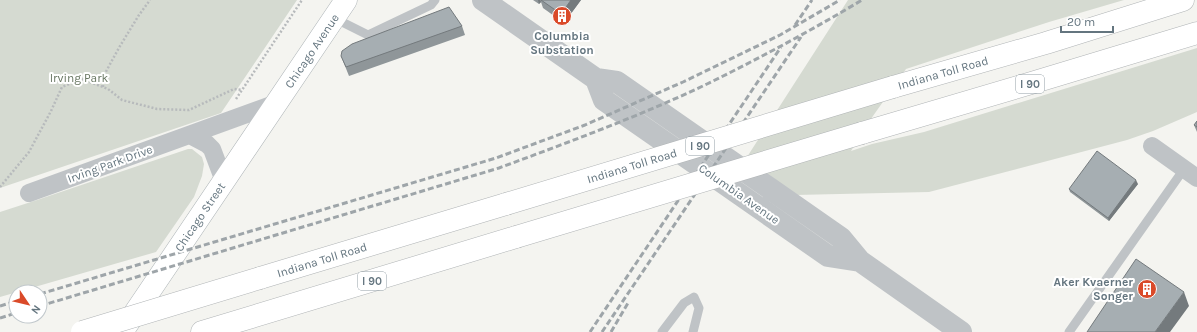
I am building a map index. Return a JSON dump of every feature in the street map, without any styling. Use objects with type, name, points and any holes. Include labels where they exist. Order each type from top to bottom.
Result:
[{"type":"main road","name":"Chicago Avenue","points":[[277,103],[346,0]]},
{"type":"main road","name":"Indiana Toll Road","points":[[82,332],[1046,43],[1183,0]]},
{"type":"main road","name":"I 90","points":[[202,332],[1197,33]]},
{"type":"main road","name":"Chicago Street","points":[[122,332],[277,103]]},
{"type":"street","name":"Columbia Avenue","points":[[483,0],[596,79],[604,100],[715,178],[828,256],[860,261],[952,329]]},
{"type":"street","name":"Irving Park Drive","points":[[29,194],[277,103]]},
{"type":"street","points":[[190,135],[207,144],[212,149],[224,181]]},
{"type":"street","points":[[1152,146],[1191,174]]},
{"type":"lane","points":[[334,18],[368,35],[431,5],[435,0]]},
{"type":"lane","points":[[1069,332],[1191,174]]},
{"type":"lane","points":[[662,332],[684,303],[694,297],[699,308],[693,332]]},
{"type":"path","points":[[103,87],[103,77],[120,46],[150,0]]},
{"type":"path","points":[[234,101],[302,0]]},
{"type":"path","points":[[0,187],[29,152],[62,87],[82,79],[108,88],[122,100],[157,109],[189,110],[234,89],[242,90]]},
{"type":"green space","name":"Irving Park","points":[[0,0],[297,0],[221,113],[0,188]]},
{"type":"green space","points":[[848,0],[1124,0],[1049,22],[906,69],[873,116],[851,151],[872,144],[924,132],[1197,48],[1197,112],[1153,131],[1127,140],[929,192],[795,195],[747,157]]},
{"type":"green space","points":[[188,149],[192,149],[202,157],[204,164],[202,176],[194,197],[156,252],[45,284],[8,284],[8,295],[0,297],[0,212]]},
{"type":"building","points":[[541,0],[571,0],[561,14]]},
{"type":"building","points":[[449,7],[462,26],[346,67],[341,56],[342,51],[352,44]]},
{"type":"building","points":[[1097,151],[1136,180],[1108,218],[1069,189]]},
{"type":"building","name":"Aker Kvaerner Songer","points":[[1136,259],[1184,292],[1155,332],[1087,332]]},
{"type":"railway","points":[[795,25],[812,0]]},
{"type":"railway","points":[[48,292],[496,158],[585,125],[683,82],[780,35],[840,0]]},
{"type":"railway","points":[[48,304],[499,168],[630,118],[682,96],[786,44],[862,0]]},
{"type":"railway","points":[[602,332],[801,37]]},
{"type":"railway","points":[[590,332],[781,47]]},
{"type":"railway","points":[[611,332],[628,303]]},
{"type":"railway","points":[[0,306],[8,304]]},
{"type":"railway","points":[[0,318],[8,316]]},
{"type":"place","name":"Columbia Substation","points":[[562,16]]},
{"type":"place","name":"Aker Kvaerner Songer","points":[[1147,289]]}]
